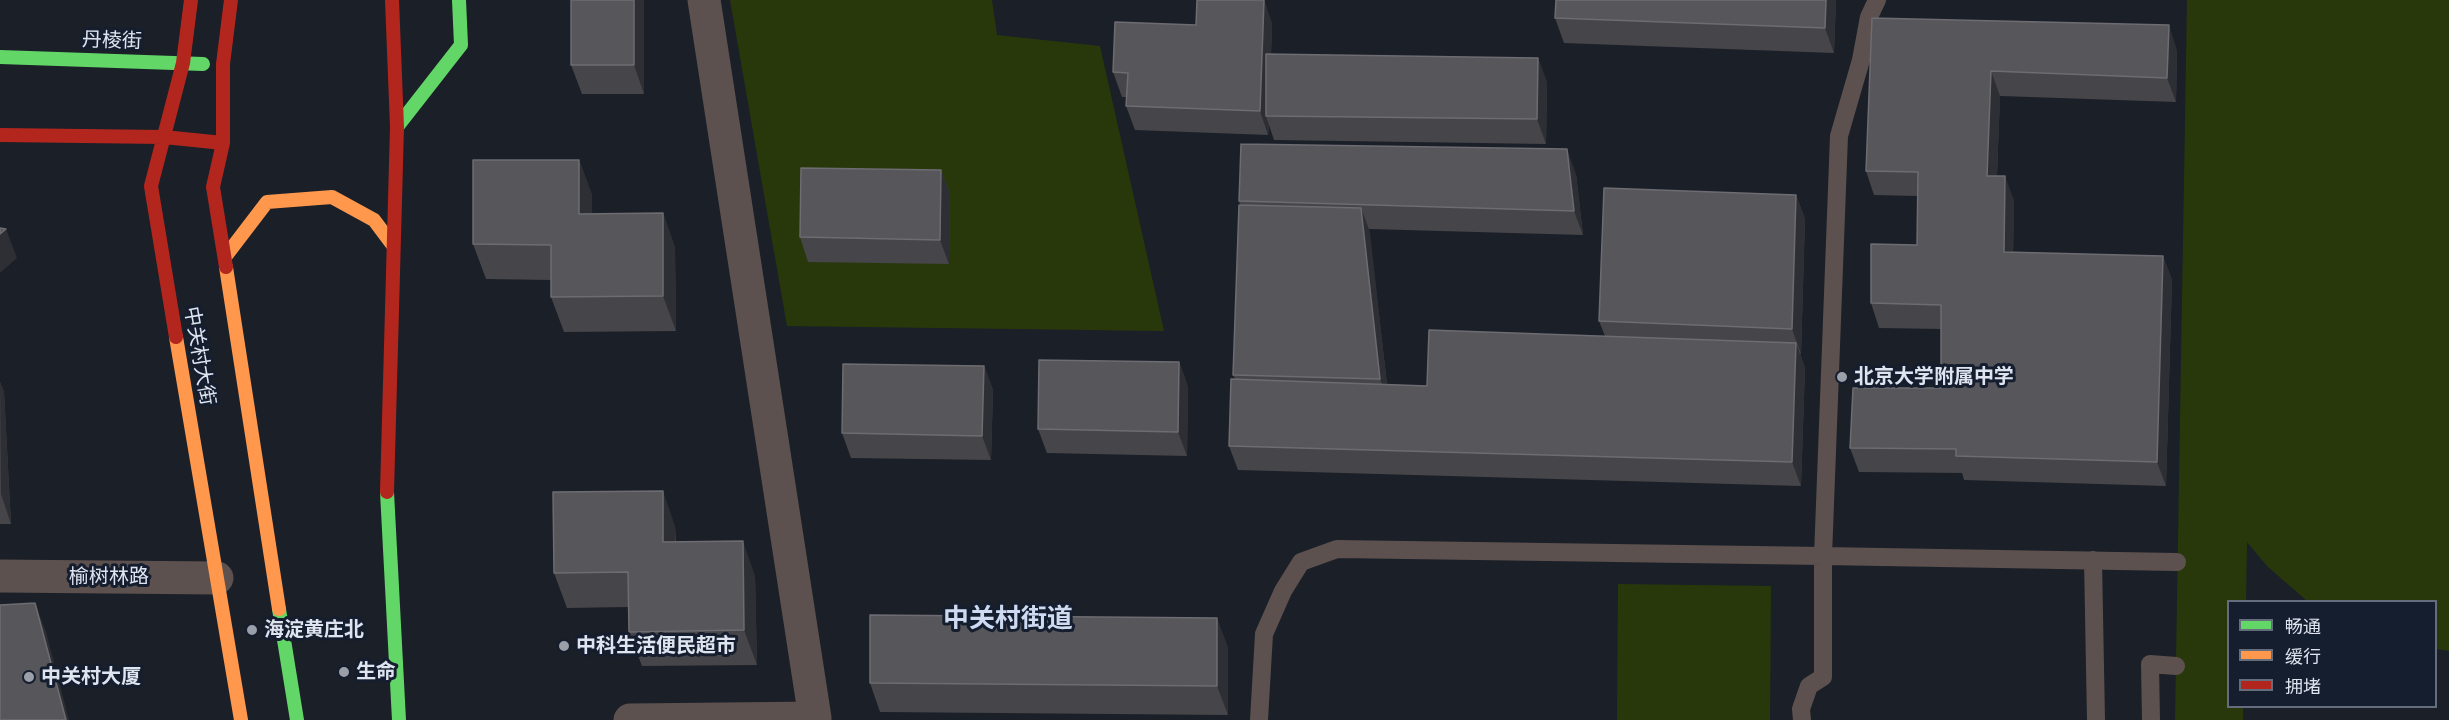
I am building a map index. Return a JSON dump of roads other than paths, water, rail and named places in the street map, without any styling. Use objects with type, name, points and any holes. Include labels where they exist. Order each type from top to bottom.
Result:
[{"type":"main road","name":"中关村大街","points":[[191,0],[183,63],[151,186],[241,720]]},
{"type":"main road","name":"中关村大街","points":[[231,0],[223,64],[223,143],[213,187],[297,720]]},
{"type":"main road","points":[[392,0],[397,127],[386,480],[399,720]]},
{"type":"main road","points":[[397,127],[461,45],[459,0]]},
{"type":"main road","name":"丹棱街","points":[[0,57],[223,64]]},
{"type":"main road","points":[[0,135],[164,137],[223,143]]},
{"type":"main road","points":[[225,257],[267,202],[310,198],[332,197],[374,220],[392,244]]},
{"type":"street","points":[[630,720],[815,718],[704,0]]},
{"type":"street","name":"榆树林路","points":[[0,576],[217,578]]},
{"type":"lane","points":[[1802,720],[1802,709],[1809,686],[1823,676],[1823,556],[1839,136],[1861,60],[1869,17],[1877,0]]},
{"type":"lane","points":[[1259,720],[1264,634],[1282,591],[1301,562],[1336,549],[2177,562]]},
{"type":"lane","points":[[2093,560],[2096,720]]},
{"type":"lane","points":[[2151,720],[2150,664],[2176,666]]},
{"type":"place","name":"北京大学附属中学","points":[[1842,377]]},
{"type":"place","name":"海淀黄庄北","points":[[252,630]]},
{"type":"place","name":"中科生活便民超市","points":[[564,646]]},
{"type":"place","name":"生命","points":[[344,672]]},
{"type":"place","name":"中关村大厦","points":[[29,677]]},
{"type":"district","name":"中关村街道","points":[[1008,620]]}]
